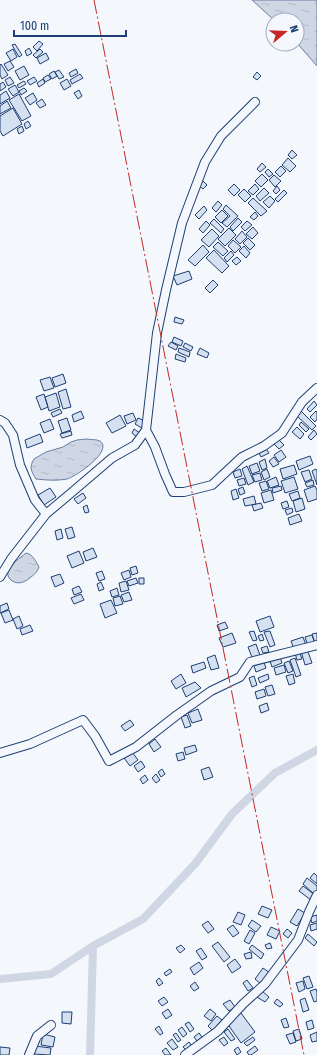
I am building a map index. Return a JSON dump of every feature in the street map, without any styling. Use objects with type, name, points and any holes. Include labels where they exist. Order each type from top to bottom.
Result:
[{"type":"street","points":[[0,577],[11,559],[46,514],[112,458],[135,445],[146,430],[157,333],[182,223],[205,162],[222,136],[255,102]]},
{"type":"street","points":[[146,430],[155,447],[173,492],[184,492],[212,485],[242,457],[264,446],[282,434],[302,402],[317,388]]},
{"type":"street","points":[[0,420],[5,423],[13,435],[20,465],[36,500],[46,514]]},
{"type":"street","points":[[0,753],[30,744],[83,720],[95,736],[109,761],[136,747],[211,691],[240,676],[250,662],[317,645]]},
{"type":"street","points":[[185,1055],[218,1031],[243,1004],[265,984],[298,940],[317,895]]},
{"type":"street","points":[[29,1055],[37,1036],[51,1025]]},
{"type":"water","points":[[252,0],[317,0],[317,66],[305,52],[305,12],[265,12]]},
{"type":"water","points":[[87,439],[100,441],[103,445],[102,451],[98,457],[85,469],[67,479],[36,479],[31,469],[34,459],[46,452],[63,447],[71,442]]},
{"type":"water","points":[[26,553],[32,557],[39,567],[36,573],[27,580],[17,583],[10,579],[8,571],[13,564]]},
{"type":"building","points":[[39,41],[43,44],[37,51],[33,47]]},
{"type":"building","points":[[15,44],[22,55],[19,57],[12,45]]},
{"type":"building","points":[[29,48],[32,53],[27,56],[25,51]]},
{"type":"building","points":[[13,49],[17,57],[11,61],[6,53]]},
{"type":"building","points":[[40,49],[43,52],[36,58],[33,55]]},
{"type":"building","points":[[46,53],[49,59],[40,64],[37,58]]},
{"type":"building","points":[[10,61],[14,67],[8,71],[4,64]]},
{"type":"building","points":[[1,64],[8,75],[2,79],[0,75]]},
{"type":"building","points":[[24,66],[29,75],[20,80],[15,71]]},
{"type":"building","points":[[76,69],[78,73],[71,77],[69,73]]},
{"type":"building","points":[[59,70],[64,77],[59,79],[55,72]]},
{"type":"building","points":[[54,71],[57,76],[52,79],[49,74]]},
{"type":"building","points":[[257,72],[261,76],[257,80],[253,77]]},
{"type":"building","points":[[80,74],[83,78],[72,84],[70,80]]},
{"type":"building","points":[[48,75],[51,79],[45,82],[43,78]]},
{"type":"building","points":[[10,77],[14,83],[8,86],[5,80]]},
{"type":"building","points":[[34,77],[37,81],[30,85],[27,81]]},
{"type":"building","points":[[43,79],[45,83],[39,87],[37,83]]},
{"type":"building","points":[[67,79],[71,86],[64,90],[60,83]]},
{"type":"building","points":[[24,81],[26,84],[19,88],[17,85]]},
{"type":"building","points":[[3,82],[6,87],[0,91],[0,84]]},
{"type":"building","points":[[15,85],[19,92],[13,96],[8,89]]},
{"type":"building","points":[[24,88],[27,91],[21,95],[19,91]]},
{"type":"building","points":[[79,90],[82,96],[78,99],[74,93]]},
{"type":"building","points":[[6,91],[10,98],[0,104],[0,95]]},
{"type":"building","points":[[33,93],[37,100],[30,105],[25,98]]},
{"type":"building","points":[[19,94],[31,116],[22,121],[9,100]]},
{"type":"building","points":[[42,99],[46,105],[40,108],[36,103]]},
{"type":"building","points":[[7,101],[11,108],[0,114],[0,106]]},
{"type":"building","points":[[13,108],[22,124],[3,136],[0,131],[0,116]]},
{"type":"building","points":[[28,121],[31,126],[26,129],[24,124]]},
{"type":"building","points":[[22,126],[24,131],[19,134],[17,129]]},
{"type":"building","points":[[292,150],[297,155],[292,159],[288,155]]},
{"type":"building","points":[[288,158],[296,166],[290,172],[282,165]]},
{"type":"building","points":[[262,163],[266,167],[260,172],[257,169]]},
{"type":"building","points":[[281,166],[286,171],[280,177],[275,172]]},
{"type":"building","points":[[268,169],[273,174],[269,177],[265,172]]},
{"type":"building","points":[[262,174],[268,180],[261,187],[255,181]]},
{"type":"building","points":[[274,175],[281,181],[275,187],[269,180]]},
{"type":"building","points":[[203,181],[207,185],[203,189],[199,186]]},
{"type":"building","points":[[234,184],[240,190],[234,196],[228,190]]},
{"type":"building","points":[[255,184],[259,189],[253,195],[248,191]]},
{"type":"building","points":[[277,186],[280,190],[276,194],[273,191]]},
{"type":"building","points":[[264,188],[269,193],[260,201],[256,196]]},
{"type":"building","points":[[244,189],[251,196],[245,202],[238,195]]},
{"type":"building","points":[[284,190],[287,193],[278,202],[275,199]]},
{"type":"building","points":[[270,196],[275,201],[269,208],[263,202]]},
{"type":"building","points":[[253,198],[267,211],[261,216],[248,203]]},
{"type":"building","points":[[218,201],[222,205],[216,212],[212,208]]},
{"type":"building","points":[[226,205],[238,216],[227,227],[222,223],[230,216],[223,209]]},
{"type":"building","points":[[204,206],[207,210],[199,219],[195,215]]},
{"type":"building","points":[[222,210],[228,216],[221,223],[215,217]]},
{"type":"building","points":[[255,212],[258,216],[254,220],[250,217]]},
{"type":"building","points":[[238,218],[242,222],[233,231],[230,227]]},
{"type":"building","points":[[214,219],[224,229],[221,233],[210,223]]},
{"type":"building","points":[[206,221],[210,225],[203,233],[199,229]]},
{"type":"building","points":[[247,221],[252,225],[245,231],[241,227]]},
{"type":"building","points":[[253,227],[258,233],[252,239],[246,234]]},
{"type":"building","points":[[229,228],[236,235],[225,246],[218,239]]},
{"type":"building","points":[[212,229],[219,236],[209,247],[201,240]]},
{"type":"building","points":[[242,231],[247,237],[240,244],[235,239]]},
{"type":"building","points":[[248,238],[255,245],[250,250],[243,243]]},
{"type":"building","points":[[233,240],[241,247],[235,253],[228,246]]},
{"type":"building","points":[[218,242],[228,251],[223,256],[213,247]]},
{"type":"building","points":[[203,245],[209,252],[195,266],[188,260]]},
{"type":"building","points":[[244,246],[250,253],[246,258],[239,251]]},
{"type":"building","points":[[214,250],[229,266],[222,273],[206,258]]},
{"type":"building","points":[[231,251],[234,255],[227,262],[224,258]]},
{"type":"building","points":[[237,257],[241,261],[236,265],[232,261]]},
{"type":"building","points":[[189,271],[192,279],[177,285],[173,276]]},
{"type":"building","points":[[213,280],[218,285],[210,293],[205,288]]},
{"type":"building","points":[[175,317],[184,320],[182,324],[174,322]]},
{"type":"building","points":[[174,337],[183,341],[181,346],[172,342]]},
{"type":"building","points":[[171,342],[178,346],[176,350],[168,346]]},
{"type":"building","points":[[185,343],[193,347],[191,351],[183,347]]},
{"type":"building","points":[[179,348],[190,352],[189,357],[178,352]]},
{"type":"building","points":[[200,348],[209,353],[207,358],[197,354]]},
{"type":"building","points":[[176,354],[186,358],[185,362],[175,359]]},
{"type":"building","points":[[63,374],[66,383],[55,387],[52,378]]},
{"type":"building","points":[[50,377],[54,388],[44,391],[40,380]]},
{"type":"building","points":[[66,389],[71,407],[63,409],[58,392]]},
{"type":"building","points":[[56,393],[60,407],[49,411],[45,397]]},
{"type":"building","points":[[44,394],[48,407],[41,410],[36,397]]},
{"type":"building","points":[[314,401],[317,405],[310,412],[307,409]]},
{"type":"building","points":[[60,409],[62,413],[53,417],[51,413]]},
{"type":"building","points":[[81,411],[84,418],[74,422],[72,415]]},
{"type":"building","points":[[301,411],[316,426],[312,430],[297,416]]},
{"type":"building","points":[[316,411],[317,419],[315,422],[310,417]]},
{"type":"building","points":[[133,413],[136,420],[127,424],[124,416]]},
{"type":"building","points":[[120,415],[126,426],[112,433],[106,423]]},
{"type":"building","points":[[67,418],[71,430],[62,433],[58,421]]},
{"type":"building","points":[[138,418],[145,421],[142,428],[135,424]]},
{"type":"building","points":[[50,419],[54,429],[44,433],[40,423]]},
{"type":"building","points":[[301,422],[309,429],[306,432],[299,425]]},
{"type":"building","points":[[297,427],[304,434],[300,439],[292,432]]},
{"type":"building","points":[[134,429],[140,433],[137,437],[132,433]]},
{"type":"building","points":[[314,430],[317,434],[311,440],[308,437]]},
{"type":"building","points":[[71,431],[72,435],[62,438],[60,434]]},
{"type":"building","points":[[40,434],[43,442],[27,448],[25,440]]},
{"type":"building","points":[[277,438],[284,445],[279,449],[273,443]]},
{"type":"building","points":[[265,447],[269,453],[261,457],[258,451]]},
{"type":"building","points":[[281,450],[286,457],[279,462],[274,455]]},
{"type":"building","points":[[310,456],[313,464],[299,470],[296,461]]},
{"type":"building","points":[[274,457],[279,464],[273,467],[269,461]]},
{"type":"building","points":[[265,459],[267,468],[262,470],[259,462]]},
{"type":"building","points":[[257,463],[260,471],[252,474],[249,466]]},
{"type":"building","points":[[294,465],[297,474],[283,479],[280,469]]},
{"type":"building","points":[[247,466],[254,482],[248,485],[242,469]]},
{"type":"building","points":[[240,469],[242,476],[235,478],[233,472]]},
{"type":"building","points":[[267,469],[270,477],[264,480],[261,472]]},
{"type":"building","points":[[316,469],[317,471],[317,485],[312,471]]},
{"type":"building","points":[[309,470],[312,479],[305,482],[301,472]]},
{"type":"building","points":[[260,473],[262,480],[255,482],[252,475]]},
{"type":"building","points":[[276,477],[279,485],[270,488],[267,481]]},
{"type":"building","points":[[294,477],[298,489],[285,493],[281,481]]},
{"type":"building","points":[[244,478],[246,484],[239,486],[237,480]]},
{"type":"building","points":[[313,480],[314,485],[307,487],[305,483]]},
{"type":"building","points":[[266,481],[269,489],[262,491],[259,483]]},
{"type":"building","points":[[281,486],[282,490],[273,493],[272,488]]},
{"type":"building","points":[[315,486],[317,490],[317,499],[308,502],[304,490]]},
{"type":"building","points":[[243,487],[245,493],[240,495],[238,489]]},
{"type":"building","points":[[50,488],[56,497],[44,505],[38,495]]},
{"type":"building","points":[[236,489],[239,498],[233,500],[231,491]]},
{"type":"building","points":[[271,490],[274,500],[264,503],[261,493]]},
{"type":"building","points":[[298,491],[300,498],[292,501],[289,494]]},
{"type":"building","points":[[83,493],[86,498],[78,504],[74,499]]},
{"type":"building","points":[[254,496],[256,504],[245,506],[243,499]]},
{"type":"building","points":[[302,498],[305,509],[296,512],[293,501]]},
{"type":"building","points":[[287,501],[289,507],[283,509],[281,503]]},
{"type":"building","points":[[261,503],[263,508],[254,511],[252,505]]},
{"type":"building","points":[[87,505],[89,512],[85,513],[83,507]]},
{"type":"building","points":[[292,508],[293,512],[287,515],[285,510]]},
{"type":"building","points":[[299,514],[302,521],[290,525],[288,518]]},
{"type":"building","points":[[72,527],[75,537],[68,539],[65,529]]},
{"type":"building","points":[[61,529],[63,538],[57,540],[55,531]]},
{"type":"building","points":[[93,548],[97,557],[86,561],[83,552]]},
{"type":"building","points":[[79,551],[84,563],[72,568],[67,556]]},
{"type":"building","points":[[136,566],[138,573],[132,575],[130,568]]},
{"type":"building","points":[[129,570],[131,577],[124,580],[121,573]]},
{"type":"building","points":[[102,571],[105,579],[99,581],[96,573]]},
{"type":"building","points":[[60,574],[64,583],[55,587],[51,577]]},
{"type":"building","points":[[136,578],[138,583],[129,586],[127,581]]},
{"type":"building","points":[[139,578],[144,578],[144,584],[139,584]]},
{"type":"building","points":[[126,581],[129,590],[121,592],[119,583]]},
{"type":"building","points":[[101,582],[104,589],[99,591],[97,584]]},
{"type":"building","points":[[79,586],[82,592],[74,595],[72,589]]},
{"type":"building","points":[[117,588],[119,595],[112,597],[110,591]]},
{"type":"building","points":[[129,592],[132,600],[124,602],[121,595]]},
{"type":"building","points":[[81,594],[84,600],[74,604],[71,598]]},
{"type":"building","points":[[120,596],[123,604],[115,606],[113,598]]},
{"type":"building","points":[[111,600],[117,613],[105,618],[100,604]]},
{"type":"building","points":[[7,603],[9,609],[0,613],[0,606]]},
{"type":"building","points":[[9,610],[13,620],[5,623],[1,613]]},
{"type":"building","points":[[19,616],[23,626],[17,629],[13,619]]},
{"type":"building","points":[[270,616],[274,627],[260,632],[256,621]]},
{"type":"building","points":[[225,622],[228,628],[219,631],[217,625]]},
{"type":"building","points":[[30,625],[33,631],[22,635],[20,629]]},
{"type":"building","points":[[254,631],[257,640],[253,641],[249,632]]},
{"type":"building","points":[[270,631],[275,645],[270,647],[264,632]]},
{"type":"building","points":[[232,633],[236,643],[223,647],[219,638]]},
{"type":"building","points":[[317,633],[317,642],[315,643],[312,634]]},
{"type":"building","points":[[262,634],[264,640],[260,641],[258,636]]},
{"type":"building","points":[[312,635],[315,644],[308,646],[305,637]]},
{"type":"building","points":[[303,637],[306,645],[294,649],[291,641]]},
{"type":"building","points":[[256,644],[261,658],[253,660],[248,647]]},
{"type":"building","points":[[267,646],[269,652],[263,653],[261,648]]},
{"type":"building","points":[[307,649],[312,663],[305,665],[301,651]]},
{"type":"building","points":[[299,651],[302,659],[297,660],[295,653]]},
{"type":"building","points":[[215,655],[219,668],[211,670],[207,658]]},
{"type":"building","points":[[280,657],[282,663],[272,667],[270,661]]},
{"type":"building","points":[[295,658],[301,675],[296,677],[290,660]]},
{"type":"building","points":[[263,660],[266,668],[256,672],[253,663]]},
{"type":"building","points":[[289,661],[293,671],[288,673],[284,663]]},
{"type":"building","points":[[204,662],[206,668],[193,673],[191,666]]},
{"type":"building","points":[[284,665],[286,672],[276,675],[274,668]]},
{"type":"building","points":[[181,674],[186,683],[176,689],[171,681]]},
{"type":"building","points":[[268,674],[269,679],[260,683],[258,678]]},
{"type":"building","points":[[293,674],[295,683],[289,685],[286,676]]},
{"type":"building","points":[[254,676],[257,685],[252,687],[249,678]]},
{"type":"building","points":[[195,682],[201,688],[186,697],[182,688]]},
{"type":"building","points":[[272,685],[275,694],[268,696],[265,687]]},
{"type":"building","points":[[264,689],[266,696],[257,699],[255,692]]},
{"type":"building","points":[[267,703],[269,710],[261,713],[259,706]]},
{"type":"building","points":[[198,709],[202,720],[192,723],[188,713]]},
{"type":"building","points":[[187,715],[191,726],[185,728],[181,717]]},
{"type":"building","points":[[130,720],[134,725],[125,731],[121,726]]},
{"type":"building","points":[[155,739],[161,747],[154,752],[149,744]]},
{"type":"building","points":[[195,745],[197,751],[186,755],[184,748]]},
{"type":"building","points":[[132,752],[138,760],[130,766],[124,758]]},
{"type":"building","points":[[183,752],[185,759],[178,761],[176,754]]},
{"type":"building","points":[[141,761],[145,767],[138,772],[134,766]]},
{"type":"building","points":[[209,767],[213,777],[204,780],[201,770]]},
{"type":"building","points":[[162,769],[165,774],[161,777],[158,772]]},
{"type":"building","points":[[156,774],[160,780],[156,783],[152,778]]},
{"type":"building","points":[[145,775],[148,780],[143,784],[140,779]]},
{"type":"building","points":[[314,873],[317,876],[317,884],[310,878]]},
{"type":"building","points":[[307,878],[317,886],[317,890],[314,894],[303,884]]},
{"type":"building","points":[[303,886],[315,895],[311,900],[299,891]]},
{"type":"building","points":[[262,906],[272,910],[268,918],[258,914]]},
{"type":"building","points":[[298,909],[305,913],[297,926],[290,922]]},
{"type":"building","points":[[238,912],[245,915],[241,925],[233,922]]},
{"type":"building","points":[[317,915],[317,921],[312,923],[310,917]]},
{"type":"building","points":[[252,920],[261,926],[256,932],[248,926]]},
{"type":"building","points":[[208,921],[214,929],[208,933],[202,925]]},
{"type":"building","points":[[317,923],[317,929],[311,931],[310,925]]},
{"type":"building","points":[[233,925],[239,933],[233,937],[227,929]]},
{"type":"building","points":[[271,927],[280,931],[276,939],[267,935]]},
{"type":"building","points":[[287,929],[292,933],[288,938],[283,934]]},
{"type":"building","points":[[250,930],[255,933],[249,944],[244,941]]},
{"type":"building","points":[[308,934],[317,942],[314,946],[305,938]]},
{"type":"building","points":[[218,942],[230,957],[224,962],[212,946]]},
{"type":"building","points":[[270,943],[272,948],[267,949],[265,945]]},
{"type":"building","points":[[181,945],[185,949],[180,953],[176,948]]},
{"type":"building","points":[[252,945],[264,954],[261,959],[249,949]]},
{"type":"building","points":[[201,948],[207,957],[202,960],[196,951]]},
{"type":"building","points":[[251,952],[252,958],[246,959],[244,954]]},
{"type":"building","points":[[235,959],[241,967],[232,973],[227,965]]},
{"type":"building","points":[[199,962],[203,968],[194,975],[190,968]]},
{"type":"building","points":[[263,968],[270,973],[261,984],[255,979]]},
{"type":"building","points":[[170,969],[172,972],[166,976],[164,973]]},
{"type":"building","points":[[309,976],[313,987],[307,989],[303,978]]},
{"type":"building","points":[[159,978],[163,983],[159,986],[156,981]]},
{"type":"building","points":[[247,980],[253,988],[248,991],[243,983]]},
{"type":"building","points":[[303,981],[305,989],[299,992],[296,983]]},
{"type":"building","points":[[195,982],[199,988],[194,991],[190,986]]},
{"type":"building","points":[[316,989],[317,1001],[314,1002],[310,991]]},
{"type":"building","points":[[262,991],[269,997],[265,1002],[257,997]]},
{"type":"building","points":[[164,997],[168,1002],[162,1006],[158,1001]]},
{"type":"building","points":[[305,998],[309,1010],[303,1012],[300,1000]]},
{"type":"building","points":[[277,999],[283,1004],[280,1007],[274,1003]]},
{"type":"building","points":[[230,1000],[235,1007],[229,1011],[223,1004]]},
{"type":"building","points":[[168,1009],[172,1015],[166,1019],[162,1013]]},
{"type":"building","points":[[210,1009],[216,1014],[211,1021],[204,1016]]},
{"type":"building","points":[[62,1012],[72,1012],[71,1024],[62,1023]]},
{"type":"building","points":[[241,1013],[255,1032],[241,1043],[227,1023]]},
{"type":"building","points":[[217,1016],[222,1020],[213,1031],[208,1026]]},
{"type":"building","points":[[286,1018],[289,1027],[284,1028],[281,1020]]},
{"type":"building","points":[[312,1020],[314,1028],[308,1030],[306,1022]]},
{"type":"building","points":[[189,1022],[194,1029],[190,1032],[185,1024]]},
{"type":"building","points":[[159,1026],[163,1033],[160,1035],[155,1029]]},
{"type":"building","points":[[182,1027],[187,1034],[183,1037],[178,1030]]},
{"type":"building","points":[[228,1029],[235,1039],[231,1041],[224,1032]]},
{"type":"building","points":[[299,1029],[302,1039],[296,1041],[293,1031]]},
{"type":"building","points":[[317,1032],[317,1041],[312,1042],[310,1035]]},
{"type":"building","points":[[176,1033],[181,1040],[178,1042],[173,1035]]},
{"type":"building","points":[[199,1033],[202,1037],[197,1041],[194,1037]]},
{"type":"building","points":[[293,1033],[296,1042],[290,1044],[286,1035]]},
{"type":"building","points":[[43,1034],[55,1037],[53,1047],[41,1045]]},
{"type":"building","points":[[224,1037],[228,1043],[224,1046],[219,1040]]},
{"type":"building","points":[[253,1037],[255,1040],[247,1046],[244,1043]]},
{"type":"building","points":[[172,1039],[178,1047],[173,1050],[167,1043]]},
{"type":"building","points":[[189,1042],[192,1046],[186,1050],[183,1047]]},
{"type":"building","points":[[35,1046],[51,1048],[50,1055],[34,1054]]},
{"type":"building","points":[[255,1046],[258,1050],[249,1055],[247,1052]]},
{"type":"building","points":[[0,1047],[10,1048],[9,1055],[0,1055]]},
{"type":"building","points":[[238,1047],[241,1052],[237,1055],[234,1050]]},
{"type":"building","points":[[166,1048],[171,1055],[165,1055],[162,1051]]},
{"type":"waterway","points":[[0,979],[51,974],[93,946],[143,919],[195,864],[232,814],[275,773],[317,750]]},
{"type":"waterway","points":[[90,1055],[93,946]]},
{"type":"power","points":[[94,0],[304,1055]]}]
